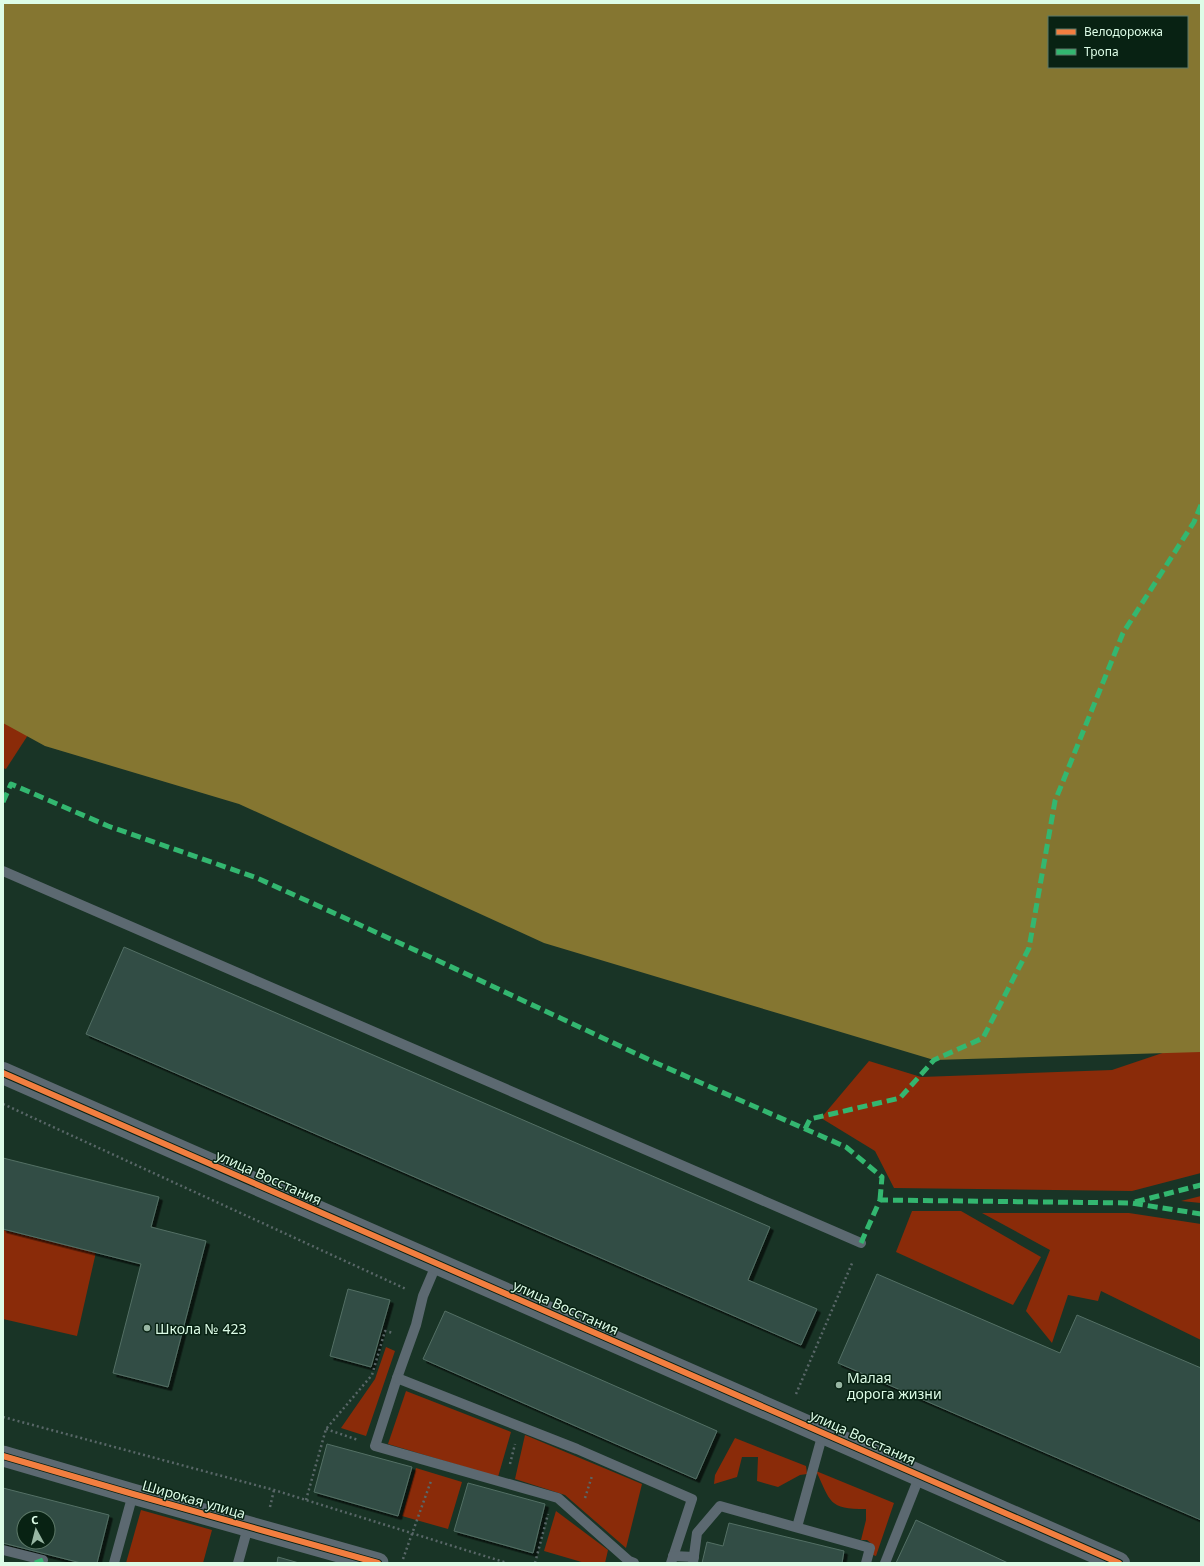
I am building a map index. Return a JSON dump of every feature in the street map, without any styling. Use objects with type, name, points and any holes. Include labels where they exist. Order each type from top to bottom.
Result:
[{"type":"street","name":"улица Восстания","points":[[3,1073],[1119,1563]]},
{"type":"street","name":"Широкая улица","points":[[3,1456],[378,1563]]},
{"type":"lane","points":[[3,871],[861,1243]]},
{"type":"lane","points":[[437,1263],[423,1296],[416,1325],[375,1446],[558,1498],[629,1561],[634,1563]]},
{"type":"lane","points":[[397,1378],[597,1457],[692,1499],[672,1559],[693,1560],[697,1533],[720,1506],[870,1548],[866,1563]]},
{"type":"lane","points":[[797,1527],[823,1433]]},
{"type":"lane","points":[[885,1563],[920,1475]]},
{"type":"lane","points":[[114,1563],[132,1494]]},
{"type":"lane","points":[[238,1563],[248,1527]]},
{"type":"lane","points":[[3,1550],[46,1562]]},
{"type":"path","points":[[3,1104],[423,1296]]},
{"type":"path","points":[[786,1417],[850,1270]]},
{"type":"path","points":[[306,1500],[326,1429],[372,1375],[385,1331]]},
{"type":"path","points":[[3,1417],[274,1490],[507,1563]]},
{"type":"path","points":[[504,1483],[520,1426]]},
{"type":"path","points":[[326,1429],[375,1446]]},
{"type":"path","points":[[580,1518],[597,1457]]},
{"type":"path","points":[[401,1563],[437,1463]]},
{"type":"path","points":[[535,1563],[553,1496]]},
{"type":"shaded area","points":[[3,3],[1201,3],[1201,1052],[934,1060],[544,943],[239,804],[45,746],[3,723]]},
{"type":"shaded area","points":[[3,659],[39,718],[6,769],[3,768]]},
{"type":"shaded area","points":[[1201,1040],[1201,1173],[1132,1191],[894,1188],[875,1151],[821,1118],[869,1061],[921,1077],[1112,1070]]},
{"type":"shaded area","points":[[1201,1196],[1201,1203],[1181,1201]]},
{"type":"shaded area","points":[[912,1211],[961,1211],[1041,1257],[1013,1305],[896,1252]]},
{"type":"shaded area","points":[[982,1213],[1129,1213],[1201,1224],[1201,1340],[1101,1291],[1098,1301],[1068,1295],[1052,1343],[1026,1311],[1050,1250]]},
{"type":"shaded area","points":[[3,1230],[96,1252],[77,1336],[3,1319]]},
{"type":"shaded area","points":[[386,1347],[395,1351],[366,1436],[341,1428],[375,1379]]},
{"type":"shaded area","points":[[406,1391],[511,1432],[498,1477],[388,1444]]},
{"type":"shaded area","points":[[525,1435],[642,1484],[626,1548],[565,1495],[515,1479]]},
{"type":"shaded area","points":[[735,1438],[806,1466],[807,1474],[800,1475],[778,1487],[757,1481],[758,1457],[742,1457],[737,1477],[714,1484],[715,1475]]},
{"type":"shaded area","points":[[416,1468],[462,1482],[448,1529],[402,1516]]},
{"type":"shaded area","points":[[816,1471],[894,1503],[876,1556],[873,1555],[873,1545],[867,1540],[861,1540],[866,1520],[866,1509],[844,1507],[832,1502],[828,1497]]},
{"type":"shaded area","points":[[141,1510],[212,1530],[203,1563],[126,1563]]},
{"type":"shaded area","points":[[556,1511],[608,1550],[605,1563],[585,1563],[544,1551]]},
{"type":"building","points":[[124,947],[770,1227],[748,1280],[817,1309],[801,1345],[86,1034]]},
{"type":"building","points":[[3,1158],[159,1197],[151,1227],[206,1241],[168,1387],[113,1373],[141,1264],[3,1229]]},
{"type":"building","points":[[877,1274],[1060,1353],[1077,1315],[1201,1368],[1201,1520],[838,1363]]},
{"type":"building","points":[[348,1289],[390,1300],[371,1367],[330,1356]]},
{"type":"building","points":[[445,1311],[717,1431],[696,1479],[423,1359]]},
{"type":"building","points":[[327,1444],[412,1467],[398,1516],[314,1492]]},
{"type":"building","points":[[468,1483],[545,1504],[533,1553],[454,1531]]},
{"type":"building","points":[[3,1488],[109,1515],[97,1563],[81,1563],[30,1550],[56,1550],[56,1510],[16,1510],[16,1546],[3,1543]]},
{"type":"building","points":[[916,1520],[1008,1563],[896,1563]]},
{"type":"building","points":[[729,1523],[844,1551],[842,1563],[702,1563],[707,1542],[723,1546]]},
{"type":"building","points":[[278,1557],[299,1563],[277,1563]]},
{"type":"marked path","points":[[805,1129],[810,1119],[900,1098],[934,1060],[983,1038],[1029,948],[1055,801],[1123,633],[1194,522],[1201,505]]},
{"type":"marked path","points":[[3,802],[11,784],[108,826],[257,878],[656,1063],[846,1147],[882,1177],[880,1200]]},
{"type":"marked path","points":[[1135,1202],[1201,1185]]},
{"type":"marked path","points":[[861,1243],[880,1200],[1131,1203],[1201,1214]]},
{"type":"marked path","points":[[35,1563],[43,1560]]},
{"type":"cycle path","points":[[3,1073],[1119,1563]]},
{"type":"cycle path","points":[[3,1456],[378,1563]]},
{"type":"place","name":"Школа № 423","points":[[147,1328]]},
{"type":"place","name":"Малая дорога жизни","points":[[839,1385]]}]
